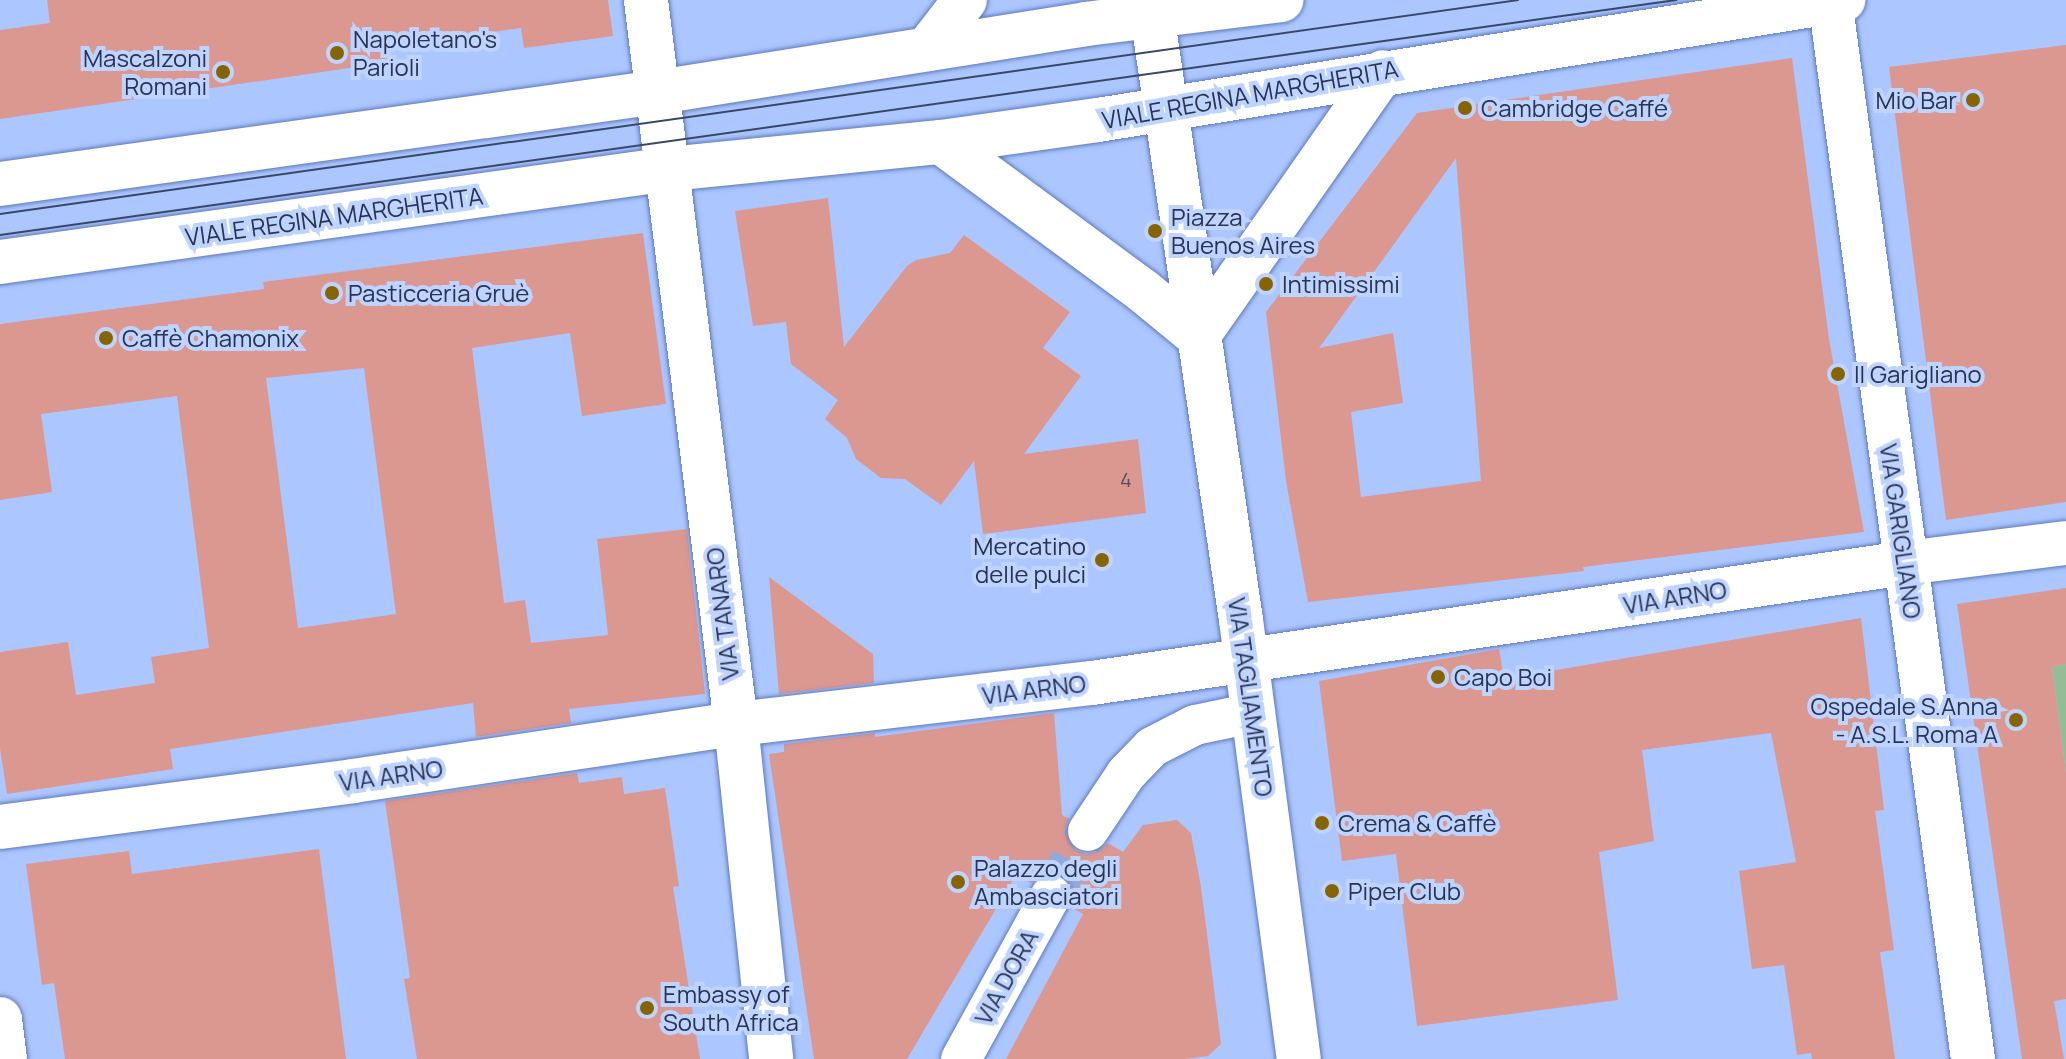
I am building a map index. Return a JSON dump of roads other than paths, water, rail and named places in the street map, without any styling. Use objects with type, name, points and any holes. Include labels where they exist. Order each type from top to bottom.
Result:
[{"type":"street","points":[[646,0],[669,169]]},
{"type":"street","points":[[927,49],[965,0]]},
{"type":"street","points":[[0,184],[658,92],[927,49],[1151,8],[1282,0]]},
{"type":"street","name":"VIALE REGINA MARGHERITA","points":[[0,262],[669,169],[941,142],[1165,110],[1383,72],[1834,1]]},
{"type":"street","name":"VIA GARIGLIANO","points":[[1834,1],[1905,563],[1973,1059]]},
{"type":"street","points":[[1151,8],[1198,336]]},
{"type":"street","points":[[1198,336],[1383,72]]},
{"type":"street","points":[[941,142],[1142,290],[1198,336]]},
{"type":"street","name":"VIA TANARO","points":[[669,169],[736,724],[771,1059]]},
{"type":"street","name":"VIA TAGLIAMENTO","points":[[1198,336],[1247,660],[1299,1059]]},
{"type":"street","name":"VIA ARNO","points":[[0,827],[353,781],[736,724],[1092,683],[1905,563],[2066,543]]},
{"type":"street","points":[[1088,831],[1126,774],[1152,747],[1195,725],[1253,713]]},
{"type":"street","name":"VIA DORA","points":[[961,1059],[1051,895]]},
{"type":"street","points":[[0,1019],[5,1059]]},
{"type":"tunnel","points":[[1051,895],[1088,831]]},
{"type":"tram line","points":[[0,214],[1518,0]]},
{"type":"tram line","points":[[0,235],[1677,0]]},
{"type":"place","name":"Napoletano's Parioli","points":[[337,53]]},
{"type":"place","name":"Mascalzoni Romani","points":[[223,72]]},
{"type":"place","name":"Mio Bar","points":[[1973,100]]},
{"type":"place","name":"Cambridge Caffé","points":[[1465,108]]},
{"type":"place","name":"Piazza Buenos Aires","points":[[1155,231]]},
{"type":"place","name":"Intimissimi","points":[[1266,284]]},
{"type":"place","name":"Pasticceria Gruè","points":[[332,293]]},
{"type":"place","name":"Caffè Chamonix","points":[[106,338]]},
{"type":"place","name":"Il Garigliano","points":[[1838,374]]},
{"type":"place","name":"Mercatino delle pulci","points":[[1102,560]]},
{"type":"place","name":"Capo Boi","points":[[1438,677]]},
{"type":"place","name":"Ospedale S.Anna - A.S.L. Roma A","points":[[2016,720]]},
{"type":"place","name":"Crema & Caffè","points":[[1322,823]]},
{"type":"place","name":"Palazzo degli Ambasciatori","points":[[958,882]]},
{"type":"place","name":"Piper Club","points":[[1332,891]]},
{"type":"place","name":"Embassy of South Africa","points":[[647,1008]]}]
